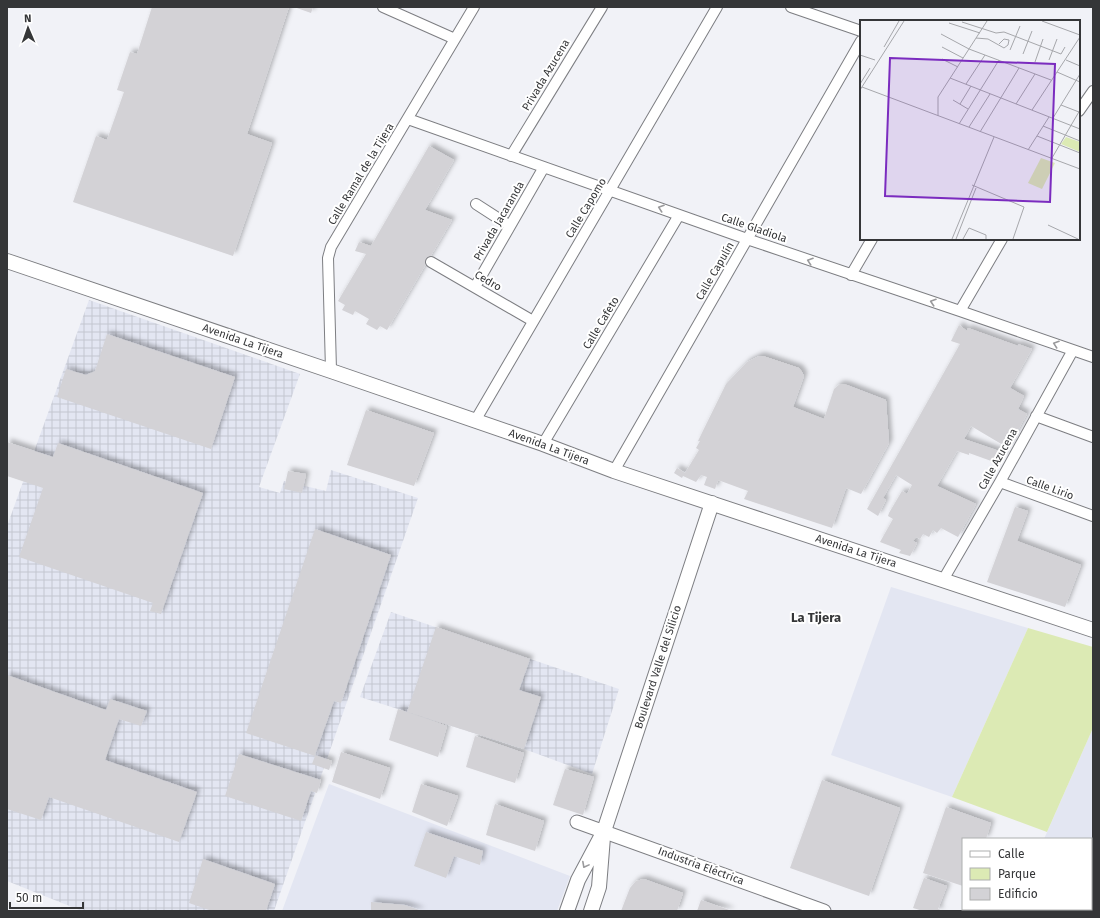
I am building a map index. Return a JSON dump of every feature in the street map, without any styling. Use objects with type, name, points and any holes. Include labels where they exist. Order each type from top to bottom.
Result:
[{"type":"main road","name":"Avenida La Tijera","points":[[7,261],[331,370],[543,444],[614,471],[1093,630]]},
{"type":"main road","name":"Boulevard Valle del Silicio","points":[[567,911],[578,880],[604,831],[712,503]]},
{"type":"main road","name":"Boulevard Valle del Silicio","points":[[591,911],[599,887],[604,831]]},
{"type":"street","points":[[382,7],[455,39]]},
{"type":"street","name":"Calle Ramal de la Tijera","points":[[331,370],[328,258],[331,247],[474,7]]},
{"type":"street","name":"Privada Azucena","points":[[511,156],[602,7]]},
{"type":"street","name":"Calle Capomo","points":[[475,420],[717,7]]},
{"type":"street","points":[[791,7],[860,31]]},
{"type":"street","name":"Calle Capulín","points":[[614,471],[860,43]]},
{"type":"street","points":[[1080,109],[1093,91]]},
{"type":"street","name":"Calle Gladiola","points":[[408,119],[747,239],[1093,357]]},
{"type":"street","name":"Privada Jacaranda","points":[[475,287],[544,167]]},
{"type":"street","points":[[476,204],[510,226]]},
{"type":"street","name":"Calle Cafeto","points":[[543,444],[679,214]]},
{"type":"street","points":[[851,275],[871,240]]},
{"type":"street","points":[[960,311],[1001,240]]},
{"type":"street","name":"Cedro","points":[[431,262],[533,321]]},
{"type":"street","name":"Calle Azucena","points":[[943,580],[1000,482],[1073,350]]},
{"type":"street","points":[[1036,416],[1093,437]]},
{"type":"street","name":"Calle Lirio","points":[[1000,482],[1093,516]]},
{"type":"street","name":"Industria Eléctrica","points":[[577,822],[824,911]]},
{"type":"shaded area","points":[[89,300],[300,374],[259,487],[280,493],[284,481],[326,491],[331,470],[418,498],[274,911],[82,911],[7,881],[7,526]]},
{"type":"shaded area","points":[[891,587],[1028,628],[952,797],[831,755]]},
{"type":"shaded area","points":[[391,612],[619,689],[592,774],[524,749],[360,697]]},
{"type":"shaded area","points":[[1093,728],[1093,883],[1092,838],[1044,838]]},
{"type":"shaded area","points":[[329,784],[570,876],[557,911],[282,911]]},
{"type":"green space","points":[[1028,628],[1093,647],[1093,728],[1047,832],[952,797]]},
{"type":"building","points":[[152,7],[289,7],[247,134],[272,143],[233,256],[73,202],[96,136],[107,140],[124,92],[117,90],[130,52],[137,54]]},
{"type":"building","points":[[294,7],[313,7],[311,13]]},
{"type":"building","points":[[429,146],[454,160],[425,210],[452,220],[387,330],[380,326],[377,330],[366,324],[369,319],[355,311],[353,315],[342,310],[345,305],[338,301],[366,254],[355,251],[359,242],[371,246]]},
{"type":"building","points":[[959,325],[967,331],[968,328],[1018,346],[1018,344],[1032,349],[1010,388],[1024,396],[1018,409],[1027,414],[1008,448],[971,426],[964,439],[1005,453],[1003,458],[996,456],[994,462],[969,453],[969,455],[957,451],[937,486],[976,504],[958,537],[941,528],[937,533],[933,530],[929,537],[923,534],[920,539],[916,537],[913,541],[917,543],[910,556],[899,553],[901,550],[880,542],[893,519],[888,516],[889,513],[902,491],[907,494],[912,485],[896,475],[883,498],[886,500],[878,516],[867,509],[960,344],[951,341]]},
{"type":"building","points":[[107,334],[235,377],[211,449],[57,397],[66,369],[86,375],[95,371]]},
{"type":"building","points":[[759,356],[799,368],[804,376],[793,407],[824,419],[834,389],[840,384],[847,385],[886,400],[889,443],[861,494],[846,488],[832,528],[744,499],[748,491],[718,480],[715,489],[704,485],[707,477],[701,475],[696,482],[683,476],[682,478],[674,473],[677,468],[685,473],[699,450],[696,448],[700,441],[698,441],[726,384],[747,362]]},
{"type":"building","points":[[366,410],[434,433],[414,486],[347,465]]},
{"type":"building","points":[[7,442],[53,457],[58,443],[203,493],[161,614],[150,611],[153,603],[19,557],[43,488],[7,476]]},
{"type":"building","points":[[288,471],[306,474],[302,493],[284,489]]},
{"type":"building","points":[[1015,507],[1028,511],[1017,541],[1081,565],[1065,607],[987,582]]},
{"type":"building","points":[[315,529],[391,555],[341,703],[334,701],[315,755],[332,761],[329,770],[312,764],[315,756],[246,733]]},
{"type":"building","points":[[436,627],[530,659],[519,690],[541,697],[524,749],[407,712]]},
{"type":"building","points":[[7,675],[106,710],[110,699],[147,711],[141,726],[119,719],[105,760],[197,792],[179,842],[49,797],[41,820],[7,809]]},
{"type":"building","points":[[398,709],[447,726],[438,757],[389,740]]},
{"type":"building","points":[[475,736],[524,753],[515,783],[466,767]]},
{"type":"building","points":[[341,752],[390,768],[380,799],[332,782]]},
{"type":"building","points":[[239,754],[321,780],[317,793],[311,791],[301,821],[225,796]]},
{"type":"building","points":[[565,769],[594,777],[583,815],[553,805]]},
{"type":"building","points":[[822,780],[900,808],[869,896],[790,868]]},
{"type":"building","points":[[421,784],[458,796],[447,826],[412,812]]},
{"type":"building","points":[[495,804],[544,821],[535,851],[486,835]]},
{"type":"building","points":[[946,807],[991,823],[986,838],[962,838],[962,886],[923,873]]},
{"type":"building","points":[[426,832],[483,851],[480,865],[454,856],[446,878],[414,866]]},
{"type":"building","points":[[203,859],[275,884],[266,911],[212,911],[189,903]]},
{"type":"building","points":[[924,878],[947,886],[938,909],[941,911],[923,911],[913,908]]},
{"type":"building","points":[[644,879],[683,893],[677,911],[621,911],[630,888],[636,881]]},
{"type":"building","points":[[701,900],[732,911],[697,911]]},
{"type":"building","points":[[371,902],[405,905],[422,911],[371,911]]},
{"type":"district","name":"La Tijera","points":[[816,617]]}]
